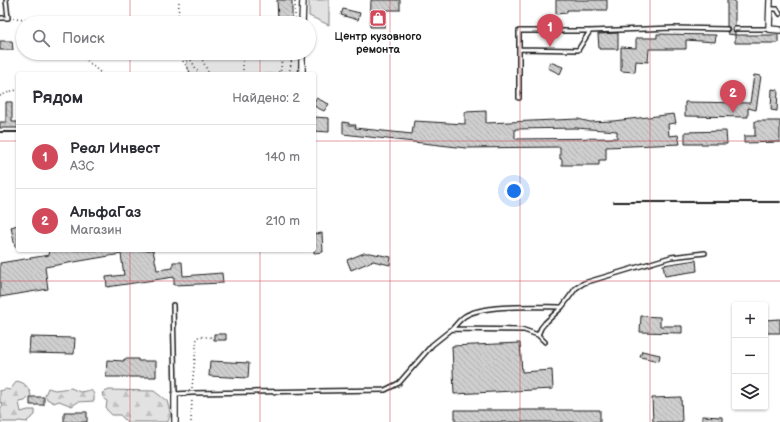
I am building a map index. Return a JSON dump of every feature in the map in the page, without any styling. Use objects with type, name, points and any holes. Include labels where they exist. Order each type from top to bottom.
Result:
[{"type":"street","points":[[302,16],[303,0]]},
{"type":"street","points":[[770,0],[769,29],[780,30]]},
{"type":"street","points":[[302,60],[302,72]]},
{"type":"street","points":[[175,394],[175,422]]},
{"type":"lane","points":[[0,18],[8,18],[6,0]]},
{"type":"lane","points":[[770,9],[777,9],[780,14]]},
{"type":"lane","points":[[519,98],[518,31],[590,31],[673,28],[727,29]]},
{"type":"lane","points":[[735,29],[769,29]]},
{"type":"lane","points":[[519,49],[578,50],[590,31]]},
{"type":"lane","points":[[538,335],[545,323],[562,307],[576,288],[584,283],[671,256],[705,253]]},
{"type":"lane","points":[[173,305],[175,394],[192,392],[385,390],[399,384],[432,345],[465,316],[476,312],[497,308],[562,307]]},
{"type":"lane","points":[[452,329],[524,330],[538,335],[545,342]]},
{"type":"path","points":[[178,16],[179,0]]},
{"type":"path","points":[[294,16],[295,0]]},
{"type":"path","points":[[8,18],[16,18]]},
{"type":"path","points":[[86,60],[100,72]]},
{"type":"path","points":[[183,60],[190,72]]},
{"type":"path","points":[[191,60],[198,72]]},
{"type":"path","points":[[202,60],[208,72]]},
{"type":"path","points":[[243,60],[243,72]]},
{"type":"path","points":[[278,72],[281,70],[282,60]]},
{"type":"path","points":[[289,72],[292,60]]},
{"type":"path","points":[[0,96],[16,90]]},
{"type":"path","points":[[191,422],[192,392],[198,337],[214,337]]},
{"type":"green space","points":[[309,0],[329,0],[329,25],[316,19],[316,16],[309,16]]},
{"type":"green space","points":[[186,60],[299,60],[298,72],[189,72]]},
{"type":"green space","points":[[17,381],[26,385],[31,395],[25,401],[19,402],[21,412],[35,410],[35,415],[27,421],[28,422],[0,422],[2,418],[1,408],[3,404],[0,402],[0,390],[10,390]]},
{"type":"green space","points":[[48,388],[55,390],[71,388],[80,392],[91,390],[94,394],[94,401],[78,402],[72,406],[59,401],[54,403],[47,399],[45,395]]},
{"type":"green space","points":[[109,390],[154,391],[167,401],[171,415],[168,422],[127,422],[120,415],[112,415],[106,409],[107,401],[104,399],[102,393]]},
{"type":"building","points":[[277,0],[292,0],[292,16],[278,16]]},
{"type":"building","name":"Центр кузовного ремонта","points":[[371,0],[400,0],[400,10],[385,10],[385,27],[370,27]]},
{"type":"building","points":[[556,0],[607,0],[607,10],[567,10],[567,13],[556,14]]},
{"type":"building","points":[[727,0],[735,0],[735,26],[732,29],[735,32],[735,35],[728,34],[727,32],[730,29],[727,26]]},
{"type":"building","points":[[343,9],[360,13],[358,20],[341,15]]},
{"type":"building","points":[[618,33],[618,49],[599,49],[598,34]]},
{"type":"building","points":[[657,34],[716,35],[715,42],[686,40],[686,49],[649,49],[648,62],[636,61],[635,72],[621,71],[621,47],[636,48],[636,38],[657,38]]},
{"type":"building","points":[[735,35],[778,35],[778,43],[735,43]]},
{"type":"building","points":[[0,41],[12,41],[13,50],[0,50]]},
{"type":"building","points":[[550,62],[563,67],[560,74],[548,68]]},
{"type":"building","points":[[754,75],[761,76],[756,110],[748,108],[748,117],[685,116],[685,102],[750,103]]},
{"type":"building","points":[[772,89],[778,90],[777,111],[771,110]]},
{"type":"building","points":[[316,98],[329,104],[324,111],[316,107]]},
{"type":"building","points":[[6,102],[12,102],[12,122],[16,122],[16,128],[0,128],[0,122],[6,122]]},
{"type":"building","points":[[486,111],[486,123],[578,119],[590,122],[613,121],[674,114],[676,123],[668,124],[669,136],[678,135],[680,144],[606,147],[606,160],[599,160],[599,165],[562,165],[562,159],[560,159],[560,147],[466,148],[343,134],[343,122],[349,123],[349,125],[356,125],[355,128],[412,134],[414,121],[465,124],[465,112]],"holes":[[[576,128],[617,131],[617,138],[515,139],[515,129]]]},
{"type":"building","points":[[316,117],[329,118],[329,132],[316,131]]},
{"type":"building","points":[[755,121],[780,121],[780,142],[744,143],[744,136],[755,136]]},
{"type":"building","points":[[726,131],[727,144],[685,144],[685,132]]},
{"type":"building","points":[[16,226],[16,247],[15,247],[11,227]]},
{"type":"building","points":[[322,233],[323,252],[314,253],[316,252],[316,234]]},
{"type":"building","points":[[48,252],[153,252],[157,270],[173,268],[173,262],[182,262],[183,276],[222,273],[223,283],[174,285],[174,277],[107,287],[106,277],[124,275],[121,254],[45,267],[48,289],[0,297],[0,263],[49,255]]},
{"type":"building","points":[[364,253],[391,257],[390,265],[373,261],[351,270],[347,260]]},
{"type":"building","points":[[696,260],[697,271],[665,276],[663,265]]},
{"type":"building","points":[[641,316],[660,317],[660,326],[682,326],[682,333],[640,332]]},
{"type":"building","points":[[780,319],[780,333],[768,333],[768,320]]},
{"type":"building","points":[[214,334],[226,334],[226,340],[214,340]]},
{"type":"building","points":[[30,337],[75,338],[74,354],[29,353]]},
{"type":"building","points":[[520,343],[522,372],[552,370],[553,389],[454,394],[452,346]]},
{"type":"building","points":[[642,351],[660,355],[659,361],[640,357]]},
{"type":"building","points":[[124,359],[156,361],[156,377],[106,377],[107,360],[124,361]]},
{"type":"building","points":[[210,361],[249,363],[248,378],[209,376]]},
{"type":"building","points":[[30,397],[44,397],[44,405],[30,405]]},
{"type":"building","points":[[681,397],[682,422],[653,422],[652,398]]},
{"type":"building","points":[[455,410],[600,410],[600,422],[455,422]]},
{"type":"building","points":[[64,412],[87,412],[87,422],[64,422]]},
{"type":"building","points":[[702,416],[722,417],[722,422],[702,422]]},
{"type":"railway","points":[[0,132],[16,132]]},
{"type":"railway","points":[[614,202],[780,202]]},
{"type":"place","name":"Центр кузовного ремонта","points":[[378,18]]},
{"type":"place","name":"Реал Инвест","points":[[550,47]]},
{"type":"place","name":"АльфаГаз","points":[[733,113]]}]
